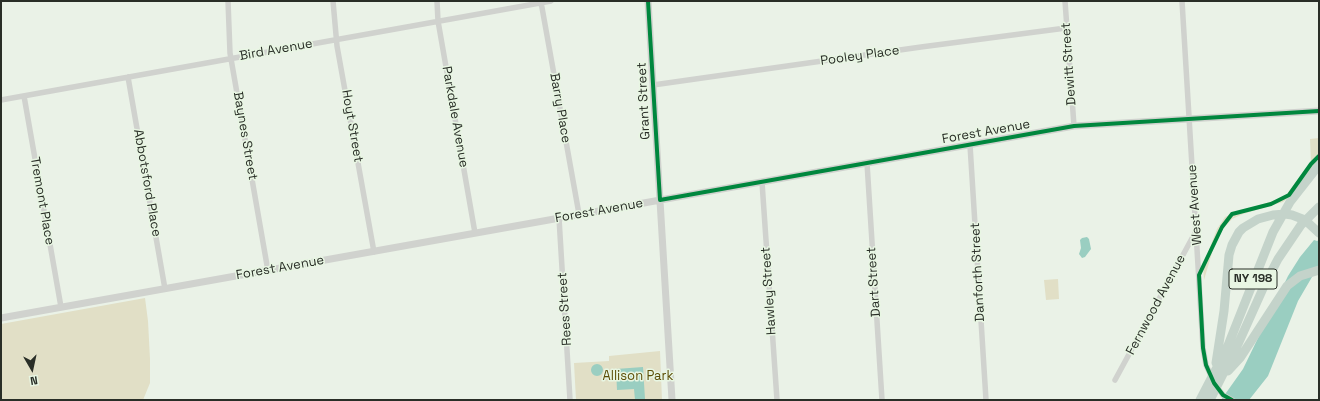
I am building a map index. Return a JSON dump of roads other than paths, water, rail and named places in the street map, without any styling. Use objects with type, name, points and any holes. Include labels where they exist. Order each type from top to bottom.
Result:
[{"type":"highway","name":"NY 198","points":[[1210,400],[1226,348],[1273,232],[1290,202],[1319,164]]},
{"type":"highway","name":"NY 198","points":[[1200,400],[1216,379],[1278,259],[1301,225],[1319,207]]},
{"type":"highway","points":[[1216,379],[1229,255],[1232,245],[1239,232],[1252,222],[1273,215],[1292,214],[1305,220],[1319,232]]},
{"type":"highway","points":[[1216,379],[1240,358],[1287,286],[1300,276],[1319,270]]},
{"type":"street","name":"Baynes Street","points":[[228,1],[231,58],[268,271]]},
{"type":"street","name":"Hoyt Street","points":[[333,1],[336,39],[374,252]]},
{"type":"street","name":"Parkdale Avenue","points":[[437,1],[438,21],[476,233]]},
{"type":"street","name":"Bird Avenue","points":[[1,100],[551,1]]},
{"type":"street","name":"Grant Street","points":[[648,1],[672,400]]},
{"type":"street","name":"Dewitt Street","points":[[1065,1],[1074,126]]},
{"type":"street","name":"West Avenue","points":[[1182,1],[1203,348],[1206,365],[1214,383],[1223,395],[1232,400]]},
{"type":"street","name":"Barry Place","points":[[542,2],[579,214]]},
{"type":"street","name":"Pooley Place","points":[[653,85],[1066,28]]},
{"type":"street","name":"Abbotsford Place","points":[[128,77],[165,289]]},
{"type":"street","name":"Tremont Place","points":[[24,96],[61,307]]},
{"type":"street","name":"Forest Avenue","points":[[1,318],[1074,126],[1319,111]]},
{"type":"street","name":"Danforth Street","points":[[970,145],[986,400]]},
{"type":"street","name":"Dart Street","points":[[867,163],[882,400]]},
{"type":"street","name":"Hawley Street","points":[[762,182],[777,400]]},
{"type":"street","name":"Rees Street","points":[[559,218],[570,400]]},
{"type":"street","name":"Fernwood Avenue","points":[[1115,380],[1196,231]]},
{"type":"water","points":[[1087,237],[1089,239],[1091,249],[1085,257],[1082,258],[1079,254],[1081,248],[1080,240]]},
{"type":"water","points":[[1314,240],[1319,240],[1319,265],[1298,301],[1268,376],[1249,400],[1221,400],[1243,369],[1288,276],[1300,257]]},
{"type":"water","points":[[597,364],[601,366],[603,370],[601,374],[597,376],[593,374],[591,370],[593,366]]},
{"type":"water","points":[[643,367],[645,399],[635,400],[634,389],[617,390],[616,369]]},
{"type":"park label","name":"Allison Park","points":[[638,376]]}]
